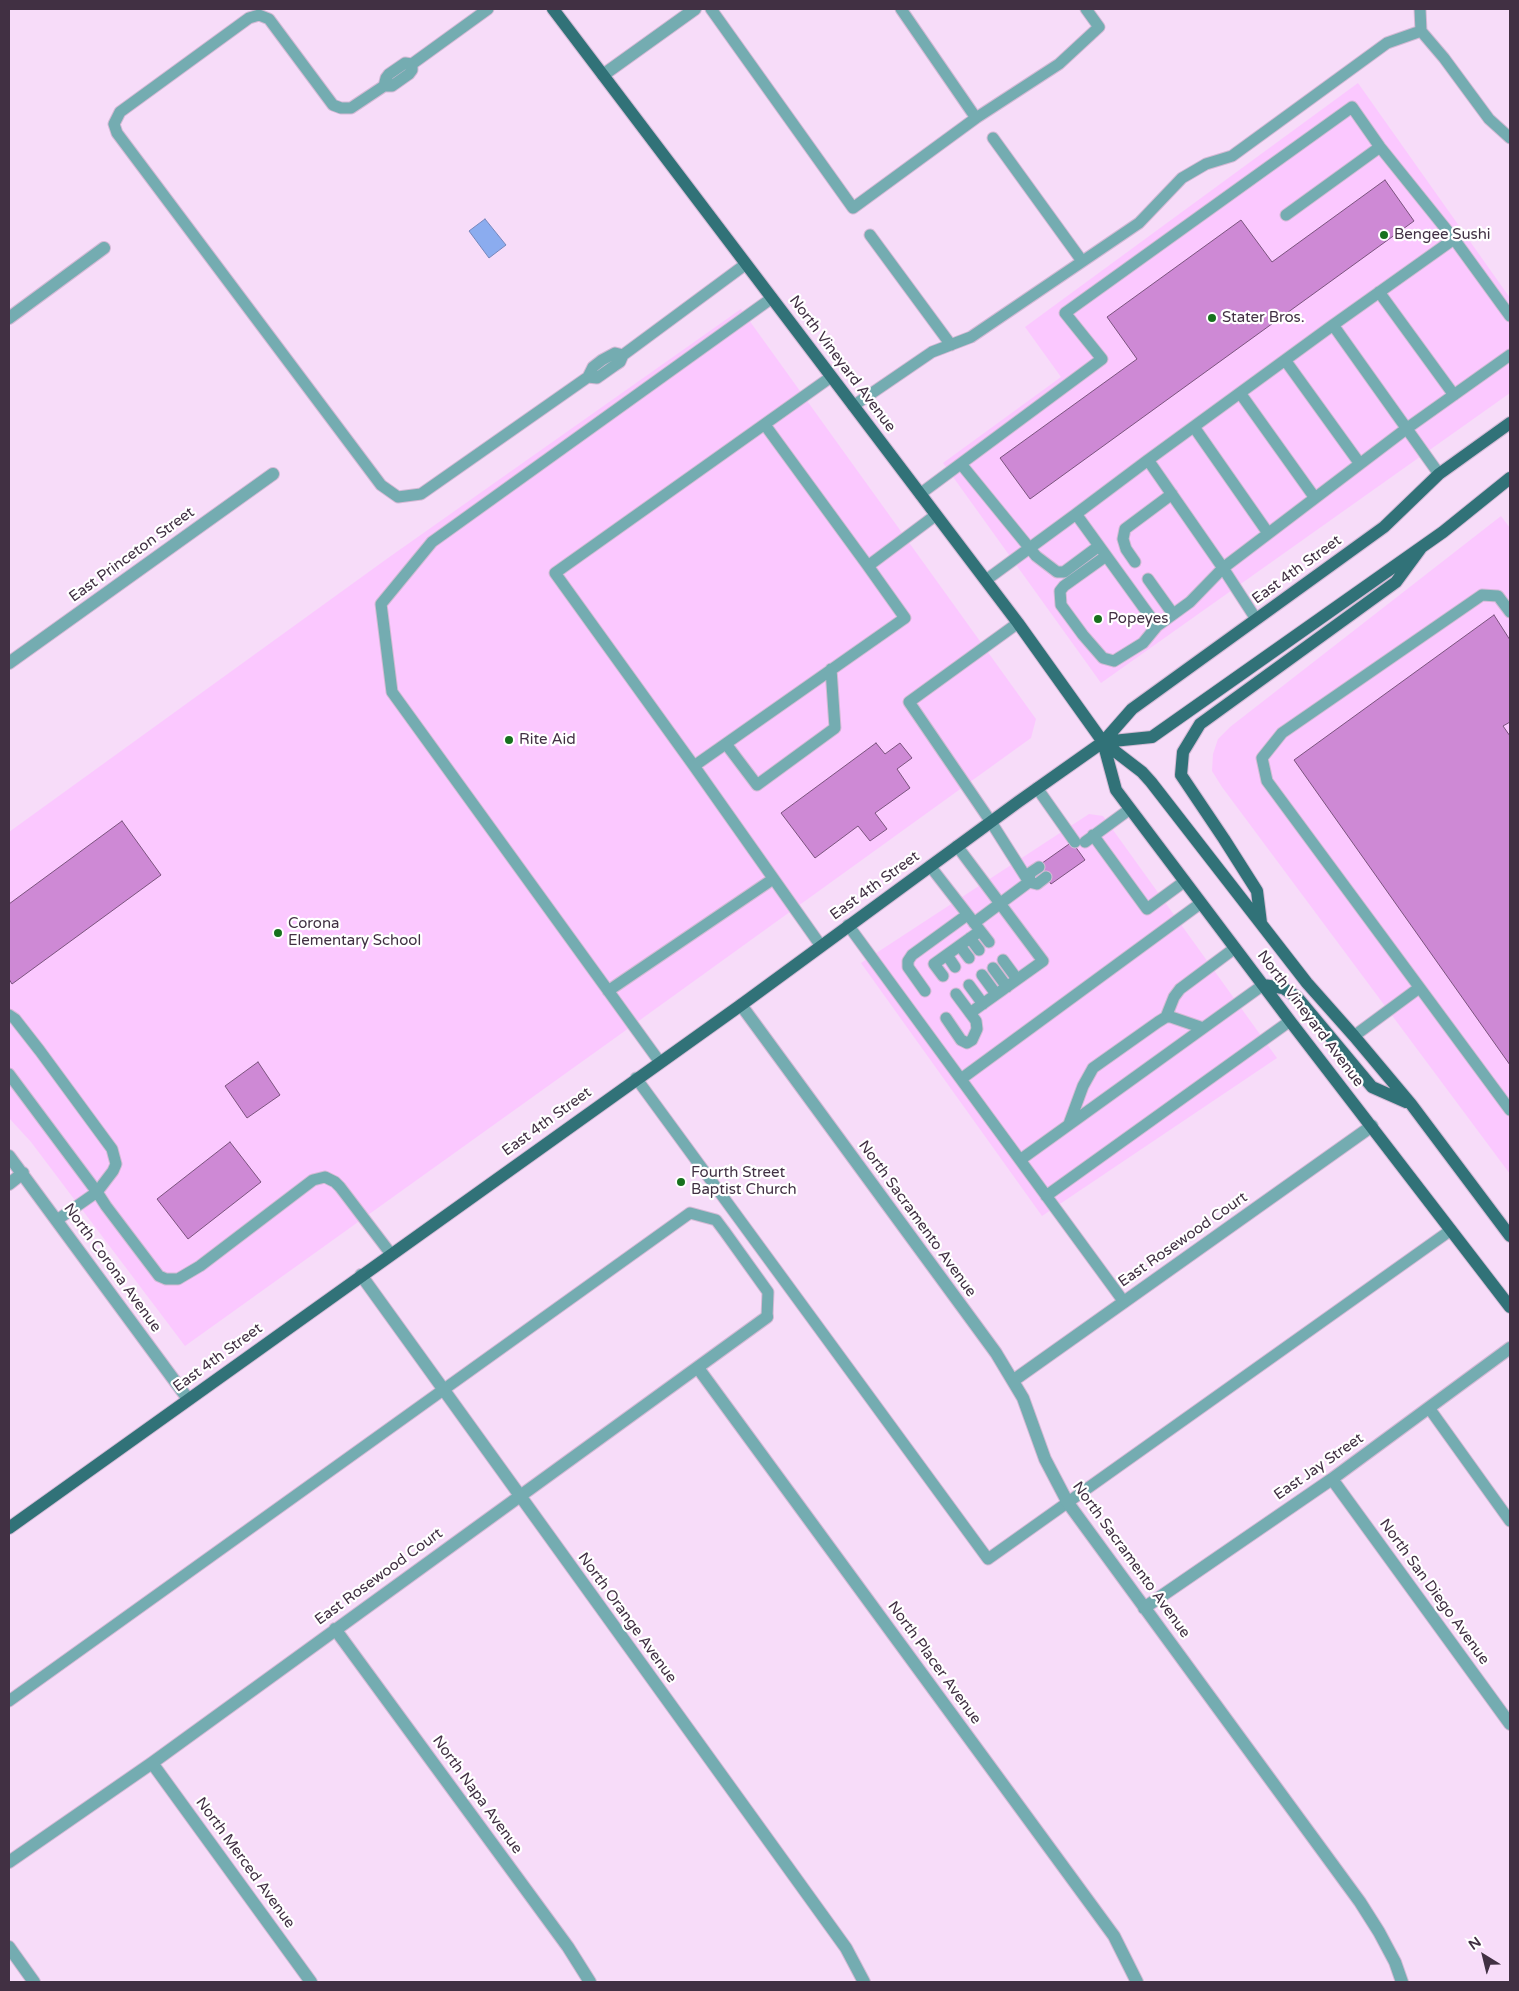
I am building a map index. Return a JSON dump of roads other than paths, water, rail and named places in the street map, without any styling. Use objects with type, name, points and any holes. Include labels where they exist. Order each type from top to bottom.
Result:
[{"type":"main road","name":"North Vineyard Avenue","points":[[553,9],[986,580],[1103,742],[1142,772],[1151,782],[1307,983],[1411,1104],[1510,1236]]},
{"type":"main road","name":"East 4th Street","points":[[9,1528],[1103,742],[1132,709],[1384,527],[1439,474],[1510,423]]},
{"type":"main road","name":"East 4th Street","points":[[1103,742],[1152,737],[1421,548],[1510,478]]},
{"type":"main road","points":[[1262,925],[1256,891],[1181,775],[1183,752],[1200,724],[1396,582],[1421,548]]},
{"type":"main road","name":"North Vineyard Avenue","points":[[1103,742],[1116,790],[1290,1021],[1510,1306]]},
{"type":"main road","points":[[1263,985],[1283,988],[1297,997],[1372,1087],[1411,1104]]},
{"type":"street","points":[[603,75],[696,9]]},
{"type":"street","points":[[9,318],[104,248]]},
{"type":"street","name":"East Princeton Street","points":[[9,663],[273,474]]},
{"type":"street","name":"North Sacramento Avenue","points":[[740,1004],[996,1353],[1024,1398],[1046,1460],[1068,1503],[1360,1902],[1395,1962],[1402,1982]]},
{"type":"street","name":"East Rosewood Court","points":[[1014,1380],[1372,1126]]},
{"type":"street","name":"North Corona Avenue","points":[[9,1156],[188,1399]]},
{"type":"street","points":[[9,1184],[23,1174]]},
{"type":"street","name":"North Orange Avenue","points":[[361,1276],[846,1948],[864,1982]]},
{"type":"street","name":"East Rosewood Court","points":[[9,1862],[152,1763],[766,1317]]},
{"type":"street","name":"East Jay Street","points":[[1144,1608],[1332,1479],[1510,1348]]},
{"type":"street","name":"North Placer Avenue","points":[[698,1368],[1114,1936],[1137,1982]]},
{"type":"street","name":"North San Diego Avenue","points":[[1332,1479],[1510,1724]]},
{"type":"street","name":"North Napa Avenue","points":[[335,1629],[568,1947],[590,1982]]},
{"type":"street","name":"North Merced Avenue","points":[[152,1763],[311,1982]]},
{"type":"street","points":[[9,1947],[34,1982]]},
{"type":"lane","points":[[488,9],[412,64],[412,70],[392,86],[384,86],[351,108],[332,105],[269,19],[259,15],[249,18],[120,112],[114,124],[117,133],[381,485],[398,498],[421,494],[588,377],[597,378],[620,362],[623,355],[746,264]]},
{"type":"lane","points":[[711,9],[853,208],[976,118],[1059,64],[1099,27],[1086,9]]},
{"type":"lane","points":[[901,9],[976,118]]},
{"type":"lane","points":[[1420,9],[1421,31],[1444,58],[1489,119],[1510,138]]},
{"type":"lane","points":[[853,406],[932,352],[971,337],[1140,223],[1182,178],[1206,164],[1232,156],[1388,43],[1421,31]]},
{"type":"lane","points":[[920,494],[1102,358],[1065,313],[1352,107],[1380,147],[1454,239],[1510,316]]},
{"type":"lane","points":[[993,138],[1082,261]]},
{"type":"lane","points":[[1286,215],[1380,147]]},
{"type":"lane","points":[[870,235],[951,344]]},
{"type":"lane","points":[[986,580],[1333,325],[1454,239]]},
{"type":"lane","points":[[1379,292],[1454,395]]},
{"type":"lane","points":[[660,1061],[392,692],[381,604],[432,542],[772,298]]},
{"type":"lane","points":[[1333,325],[1439,474]]},
{"type":"lane","points":[[1106,556],[1064,586],[1060,591],[1061,605],[1102,658],[1114,661],[1143,643],[1157,626],[1190,602],[1223,568],[1268,533],[1406,429],[1510,355]]},
{"type":"lane","points":[[1285,360],[1360,464]]},
{"type":"lane","points":[[821,946],[555,573],[766,425],[831,377]]},
{"type":"lane","points":[[1240,393],[1315,498]]},
{"type":"lane","points":[[694,766],[905,618],[766,425]]},
{"type":"lane","points":[[1194,427],[1268,533]]},
{"type":"lane","points":[[1148,460],[1256,619]]},
{"type":"lane","points":[[961,464],[1030,549],[1043,563],[1057,572],[1064,572],[1099,546]]},
{"type":"lane","points":[[1136,562],[1126,549],[1123,539],[1125,529],[1172,494]]},
{"type":"lane","points":[[1076,514],[1157,626]]},
{"type":"lane","points":[[868,566],[936,515]]},
{"type":"lane","points":[[1148,579],[1173,614]]},
{"type":"lane","points":[[1510,612],[1498,596],[1482,595],[1282,733],[1262,758],[1267,781],[1510,1110]]},
{"type":"lane","points":[[1018,623],[909,702],[1029,882],[1037,884],[1046,877]]},
{"type":"lane","points":[[726,744],[757,785],[835,728],[832,670]]},
{"type":"lane","points":[[1037,788],[1081,840],[1147,909],[1185,881]]},
{"type":"lane","points":[[1081,840],[1130,809]]},
{"type":"lane","points":[[1080,853],[1081,840]]},
{"type":"lane","points":[[957,846],[1042,961],[970,1013]]},
{"type":"lane","points":[[930,866],[973,927],[989,942]]},
{"type":"lane","points":[[943,976],[934,964],[960,946],[973,927],[999,904],[1029,882],[1030,873],[1039,867]]},
{"type":"lane","points":[[608,991],[773,879]]},
{"type":"lane","points":[[961,1079],[1201,903]]},
{"type":"lane","points":[[848,926],[1124,1302]]},
{"type":"lane","points":[[973,927],[979,950]]},
{"type":"lane","points":[[925,991],[908,968],[908,961],[912,955],[973,927]]},
{"type":"lane","points":[[960,946],[969,958]]},
{"type":"lane","points":[[1069,1124],[1083,1086],[1094,1068],[1166,1017],[1174,997],[1180,989],[1235,948]]},
{"type":"lane","points":[[947,955],[955,967]]},
{"type":"lane","points":[[1002,960],[1017,979]]},
{"type":"lane","points":[[993,968],[1007,986]]},
{"type":"lane","points":[[982,975],[996,994]]},
{"type":"lane","points":[[968,985],[983,1004]]},
{"type":"lane","points":[[1020,1160],[1263,985]]},
{"type":"lane","points":[[1354,1036],[1419,988]]},
{"type":"lane","points":[[946,1018],[961,1040],[966,1043],[972,1040],[977,1029],[976,1021],[956,994]]},
{"type":"lane","points":[[9,1014],[16,1019],[112,1149],[116,1164],[97,1192],[58,1220]]},
{"type":"lane","points":[[1166,1017],[1203,1028]]},
{"type":"lane","points":[[1046,1196],[1290,1021]]},
{"type":"lane","points":[[9,1074],[159,1276],[166,1279],[178,1279],[200,1266],[313,1180],[325,1177],[340,1187],[391,1254]]},
{"type":"lane","points":[[636,1078],[988,1559],[1451,1230]]},
{"type":"lane","points":[[9,1701],[690,1213],[716,1220],[725,1232],[768,1292],[766,1317]]},
{"type":"lane","points":[[1428,1408],[1510,1521]]},
{"type":"water","points":[[485,219],[506,245],[489,258],[469,231]]},
{"type":"place","name":"Bengee Sushi","points":[[1384,235]]},
{"type":"place","name":"Stater Bros.","points":[[1212,318]]},
{"type":"place","name":"Popeyes","points":[[1098,619]]},
{"type":"place","name":"Rite Aid","points":[[509,740]]},
{"type":"place","name":"Corona Elementary School","points":[[278,933]]},
{"type":"place","name":"Fourth Street Baptist Church","points":[[681,1182]]}]
